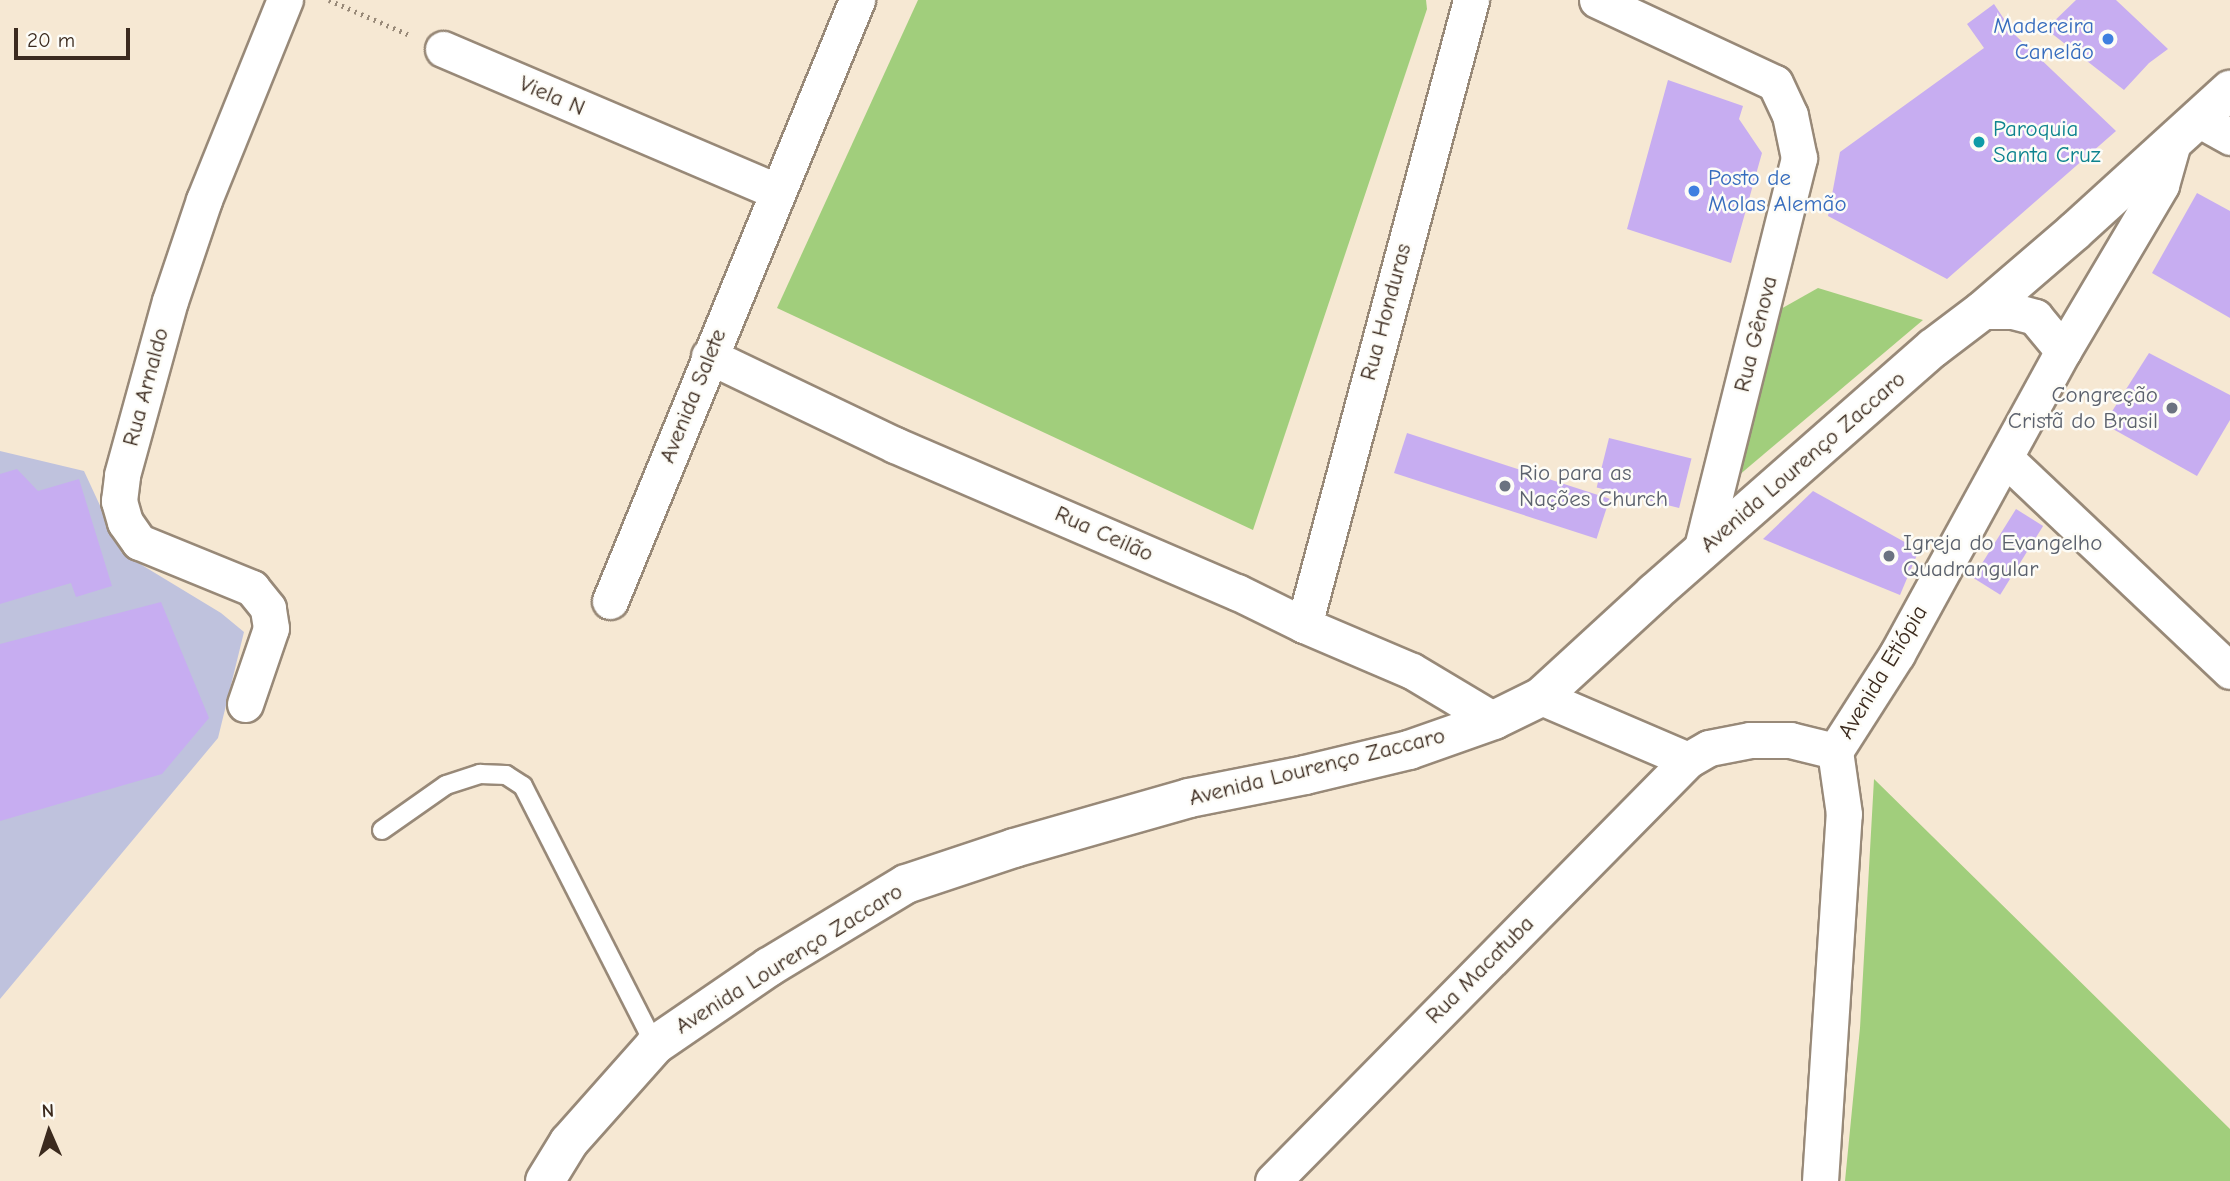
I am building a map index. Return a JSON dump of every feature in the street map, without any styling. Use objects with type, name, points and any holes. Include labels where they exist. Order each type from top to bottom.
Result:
[{"type":"street","name":"Rua Arnaldo","points":[[245,704],[271,628],[268,608],[252,588],[139,542],[125,522],[120,501],[122,475],[170,301],[204,200],[285,0]]},
{"type":"street","name":"Avenida Salete","points":[[610,601],[776,191],[857,0]]},
{"type":"street","name":"Rua Honduras","points":[[1304,625],[1471,0]]},
{"type":"street","name":"Rua Gênova","points":[[1597,0],[1775,83],[1790,115],[1799,158],[1701,552]]},
{"type":"street","name":"Viela N","points":[[443,49],[776,191]]},
{"type":"street","name":"Avenida Lourenço Zaccaro","points":[[545,1181],[569,1142],[655,1045],[769,967],[906,884],[1014,848],[1189,798],[1396,753],[1494,720],[1542,697],[1701,552],[1933,348],[2201,132],[2230,90]]},
{"type":"street","name":"Avenida Etiópia","points":[[1820,1181],[1844,814],[1835,751],[1897,654],[2063,351],[2161,186],[2201,132]]},
{"type":"street","points":[[1982,311],[2013,311],[2035,317],[2063,351]]},
{"type":"street","name":"Rua Ceilão","points":[[709,356],[895,445],[1225,586],[1304,625],[1412,671],[1494,720]]},
{"type":"street","points":[[2005,458],[2230,671]]},
{"type":"street","points":[[1542,697],[1688,760],[1709,748],[1750,740],[1790,740],[1835,751]]},
{"type":"street","name":"Rua Macatuba","points":[[1273,1181],[1688,760]]},
{"type":"lane","points":[[382,830],[446,785],[480,774],[506,775],[523,786],[655,1045]]},
{"type":"path","points":[[329,0],[443,49]]},
{"type":"shaded area","points":[[0,451],[84,471],[122,553],[221,613],[244,632],[218,738],[0,999]]},
{"type":"green space","points":[[918,0],[1426,0],[1427,9],[1253,530],[777,308]]},
{"type":"green space","points":[[1818,288],[1923,320],[1738,476],[1779,310]]},
{"type":"green space","points":[[1874,779],[2230,1129],[2230,1181],[1845,1181],[1860,1028]]},
{"type":"building","name":"Madereira Canelão","points":[[2076,0],[2116,0],[2168,49],[2149,63],[2124,90],[2046,29]]},
{"type":"building","name":"Paroquia Santa Cruz","points":[[1994,4],[2014,34],[2116,131],[1947,279],[1828,216],[1840,152],[1984,48],[1967,24]]},
{"type":"building","name":"Posto de Molas Alemão","points":[[1668,80],[1743,106],[1739,119],[1762,153],[1731,263],[1627,229]]},
{"type":"building","points":[[2197,193],[2230,211],[2230,318],[2152,273]]},
{"type":"building","name":"Congreção Cristã do Brasil","points":[[2149,353],[2230,395],[2230,420],[2197,476],[2104,424]]},
{"type":"building","name":"Rio para as Nações Church","points":[[1407,433],[1610,499],[1597,539],[1394,473]]},
{"type":"building","points":[[1609,438],[1691,459],[1679,508],[1597,487]]},
{"type":"building","points":[[17,469],[38,491],[79,479],[112,586],[76,597],[71,583],[0,604],[0,474]]},
{"type":"building","points":[[1813,491],[1919,550],[1900,595],[1763,539]]},
{"type":"building","points":[[2016,509],[2043,526],[2000,595],[1973,578]]},
{"type":"building","points":[[161,602],[209,718],[162,774],[0,821],[0,644]]},
{"type":"place","name":"Madereira Canelão","points":[[2108,39]]},
{"type":"place","name":"Paroquia Santa Cruz","points":[[1979,142]]},
{"type":"place","name":"Posto de Molas Alemão","points":[[1694,191]]},
{"type":"place","name":"Congreção Cristã do Brasil","points":[[2172,408]]},
{"type":"place","name":"Rio para as Nações Church","points":[[1505,486]]},
{"type":"place","name":"Igreja do Evangelho Quadrangular","points":[[1889,556]]}]
